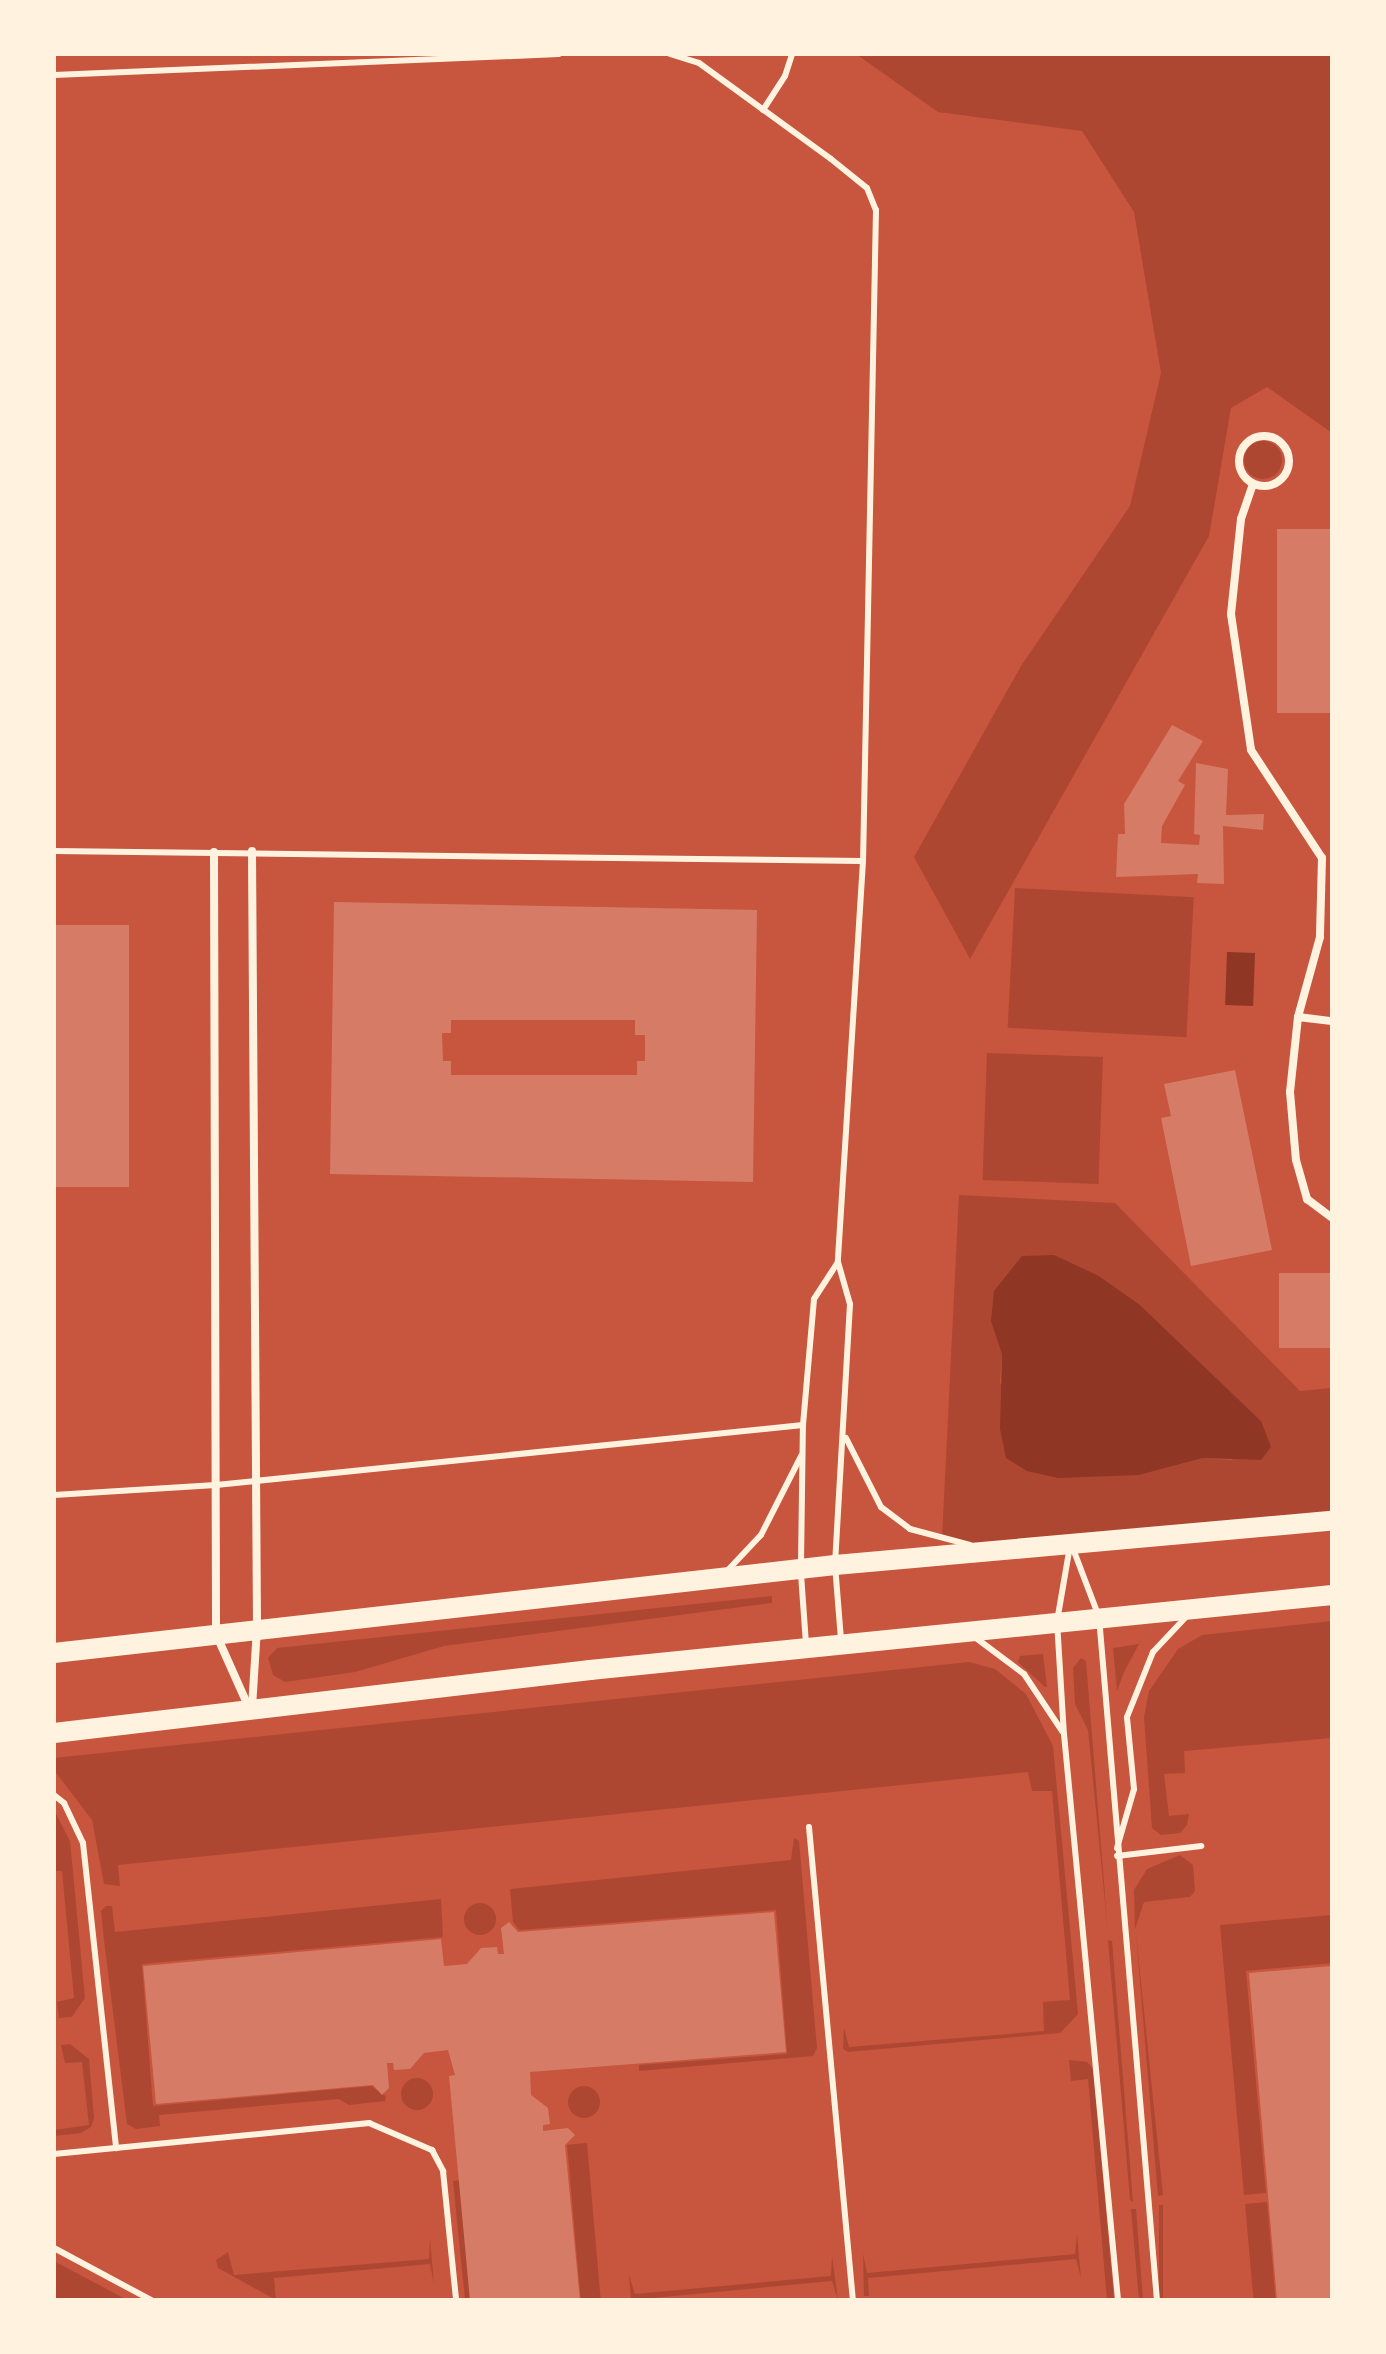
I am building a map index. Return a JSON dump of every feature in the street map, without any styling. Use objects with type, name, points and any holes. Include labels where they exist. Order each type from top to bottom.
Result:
[{"type":"main road","points":[[54,1653],[257,1628],[425,1614],[835,1565],[1332,1521]]},
{"type":"main road","points":[[54,1733],[841,1648],[1057,1621],[1193,1611],[1332,1595]]},
{"type":"street","points":[[1254,437],[1271,437],[1284,446],[1287,470],[1277,483],[1253,484],[1241,473],[1238,456],[1254,437]]},
{"type":"street","points":[[1253,484],[1241,519],[1231,614],[1251,750],[1327,858],[1320,937],[1298,1017],[1290,1092],[1296,1160],[1307,1199],[1332,1218]]},
{"type":"street","points":[[251,1712],[257,1628],[252,851]]},
{"type":"street","points":[[214,852],[216,1634],[251,1712]]},
{"type":"street","points":[[1298,1017],[1332,1021]]},
{"type":"lane","points":[[54,75],[559,54]]},
{"type":"lane","points":[[670,54],[699,63],[867,188],[876,210],[863,861],[838,1262],[850,1304],[835,1565],[841,1648]]},
{"type":"lane","points":[[763,110],[785,76],[792,54]]},
{"type":"lane","points":[[54,851],[252,851],[863,861]]},
{"type":"lane","points":[[806,1650],[801,1569],[803,1425],[814,1299],[838,1262]]},
{"type":"lane","points":[[54,1495],[216,1485],[803,1425]]},
{"type":"lane","points":[[844,1429],[861,1476],[881,1507],[910,1529],[989,1550]]},
{"type":"lane","points":[[716,1579],[761,1535],[803,1453]]},
{"type":"lane","points":[[1071,1543],[1099,1617],[1116,1854],[1157,2300]]},
{"type":"lane","points":[[1071,1543],[1057,1621],[1064,1734],[1118,2300]]},
{"type":"lane","points":[[1116,1854],[1134,1789],[1127,1717],[1153,1652],[1193,1611]]},
{"type":"lane","points":[[961,1632],[986,1643],[1024,1674],[1064,1734]]},
{"type":"lane","points":[[54,1795],[64,1803],[83,1843],[116,2148]]},
{"type":"lane","points":[[809,1827],[853,2300]]},
{"type":"lane","points":[[1116,1854],[1201,1846]]},
{"type":"lane","points":[[54,2154],[369,2123],[432,2150],[443,2171],[456,2300]]},
{"type":"lane","points":[[54,2248],[151,2300]]},
{"type":"shaded area","points":[[856,54],[1332,54],[1332,433],[1267,387],[1231,408],[1209,536],[970,959],[914,857],[1021,666],[1130,506],[1161,373],[1134,212],[1082,131],[938,112]]},
{"type":"shaded area","points":[[1263,441],[1277,446],[1282,460],[1277,474],[1263,479],[1249,474],[1244,460],[1249,446]]},
{"type":"shaded area","points":[[1015,888],[1194,897],[1186,1037],[1008,1028]]},
{"type":"shaded area","points":[[1227,952],[1255,953],[1253,1006],[1225,1005]]},
{"type":"shaded area","points":[[987,1053],[1103,1057],[1098,1184],[983,1180]]},
{"type":"shaded area","points":[[959,1195],[1115,1203],[1300,1391],[1332,1388],[1332,1520],[989,1550],[942,1538]],"holes":[[[1099,1276],[1140,1305],[1261,1421],[1232,1460],[1203,1458],[1139,1475],[1000,1383],[1002,1354]]]},
{"type":"shaded area","points":[[1054,1255],[1099,1276],[1140,1305],[1261,1421],[1271,1447],[1261,1460],[1203,1458],[1139,1475],[1058,1478],[1027,1471],[1006,1458],[1000,1429],[1002,1354],[991,1321],[994,1291],[1022,1256]]},
{"type":"shaded area","points":[[772,1596],[772,1603],[444,1646],[355,1672],[285,1682],[273,1675],[268,1658],[277,1648]]},
{"type":"shaded area","points":[[1332,1621],[1332,1738],[1184,1751],[1185,1773],[1164,1774],[1169,1816],[1189,1814],[1187,1825],[1180,1833],[1161,1835],[1152,1828],[1144,1717],[1149,1691],[1178,1649],[1202,1635]]},
{"type":"shaded area","points":[[1139,1644],[1124,1672],[1117,1691],[1113,1648]]},
{"type":"shaded area","points":[[1043,1654],[1047,1687],[1018,1662],[1020,1656]]},
{"type":"shaded area","points":[[1081,1658],[1086,1661],[1108,1932],[1088,1730],[1075,1704],[1073,1668]]},
{"type":"shaded area","points":[[969,1662],[995,1669],[1026,1694],[1053,1746],[1078,2014],[1060,2033],[848,2052],[843,2049],[844,2028],[849,2047],[1044,2031],[1043,2002],[1070,2000],[1052,1791],[1032,1791],[1028,1772],[118,1865],[120,1886],[104,1884],[92,1820],[54,1770],[54,1758]]},
{"type":"shaded area","points":[[54,1810],[70,1841],[85,1998],[72,2017],[59,2018],[57,2002],[74,1998],[62,1871],[54,1871]]},
{"type":"shaded area","points":[[794,1838],[799,1841],[817,2048],[813,2056],[639,2071],[639,2065],[787,2054],[776,1910],[519,1930],[513,1922],[510,1889],[791,1860]]},
{"type":"shaded area","points":[[1180,1855],[1193,1865],[1195,1891],[1190,1897],[1144,1902],[1135,1929],[1134,1890],[1147,1869]]},
{"type":"shaded area","points":[[441,1899],[443,1937],[142,1964],[153,2106],[371,2086],[386,2096],[385,2101],[349,2105],[339,2099],[159,2115],[160,2126],[136,2129],[127,2124],[101,1911],[106,1906],[112,1906],[115,1932]]},
{"type":"shaded area","points":[[480,1903],[492,1907],[496,1919],[492,1931],[480,1935],[468,1931],[464,1919],[468,1907]]},
{"type":"shaded area","points":[[1332,1915],[1332,1963],[1246,1971],[1266,2193],[1244,2195],[1220,1925]]},
{"type":"shaded area","points":[[1136,1934],[1163,2195],[1158,2196]]},
{"type":"shaded area","points":[[1108,1940],[1112,1941],[1133,2202],[1130,2200]]},
{"type":"shaded area","points":[[70,2044],[89,2059],[94,2118],[91,2127],[81,2133],[54,2136],[54,2130],[89,2125],[82,2062],[65,2063],[61,2045]]},
{"type":"shaded area","points":[[1069,2060],[1087,2062],[1093,2069],[1114,2300],[1107,2300],[1088,2079],[1071,2081]]},
{"type":"shaded area","points":[[417,2078],[429,2082],[433,2094],[429,2106],[417,2110],[405,2106],[401,2094],[405,2082]]},
{"type":"shaded area","points":[[584,2086],[596,2090],[600,2102],[596,2114],[584,2118],[572,2114],[568,2102],[572,2090]]},
{"type":"shaded area","points":[[587,2143],[601,2300],[581,2300],[567,2145]]},
{"type":"shaded area","points":[[460,2180],[470,2300],[465,2300],[453,2181]]},
{"type":"shaded area","points":[[1267,2202],[1276,2300],[1253,2300],[1245,2204]]},
{"type":"shaded area","points":[[1159,2205],[1163,2205],[1163,2300],[1159,2300]]},
{"type":"shaded area","points":[[1131,2209],[1136,2209],[1143,2300],[1139,2300]]},
{"type":"shaded area","points":[[1077,2234],[1081,2278],[1076,2259],[868,2278],[869,2296],[864,2296],[863,2254],[867,2273],[1075,2254]]},
{"type":"shaded area","points":[[430,2239],[434,2284],[430,2264],[274,2278],[276,2300],[218,2268],[216,2260],[228,2252],[234,2275],[429,2259]]},
{"type":"shaded area","points":[[832,2256],[838,2300],[832,2281],[631,2300],[629,2275],[635,2294],[831,2276]]},
{"type":"shaded area","points":[[54,2261],[127,2300],[54,2300]]},
{"type":"building","points":[[1277,529],[1332,529],[1332,713],[1277,713]]},
{"type":"building","points":[[1172,725],[1203,741],[1178,781],[1185,785],[1162,826],[1161,843],[1199,845],[1200,835],[1194,834],[1196,763],[1228,769],[1226,815],[1264,814],[1263,830],[1223,826],[1224,884],[1197,883],[1198,874],[1116,877],[1118,834],[1125,834],[1124,804]]},
{"type":"building","points":[[334,902],[757,910],[753,1182],[330,1174]],"holes":[[[451,1020],[635,1020],[635,1035],[645,1035],[645,1061],[637,1061],[637,1075],[451,1075],[451,1061],[443,1061],[442,1033],[451,1033]]]},
{"type":"building","points":[[54,925],[129,925],[129,1187],[54,1187]]},
{"type":"building","points":[[1235,1070],[1272,1250],[1191,1266],[1161,1118],[1171,1116],[1164,1084]]},
{"type":"building","points":[[1279,1273],[1332,1273],[1332,1348],[1279,1348]]},
{"type":"building","points":[[774,1912],[786,2052],[530,2072],[531,2095],[548,2108],[550,2124],[543,2125],[543,2131],[568,2128],[575,2135],[565,2145],[580,2300],[470,2300],[449,2076],[455,2075],[448,2050],[424,2053],[410,2069],[394,2070],[393,2063],[387,2063],[389,2088],[382,2095],[373,2085],[156,2104],[143,1966],[441,1939],[444,1966],[467,1964],[481,1948],[497,1947],[498,1954],[504,1954],[501,1928],[509,1922],[518,1932]]},
{"type":"building","points":[[1332,1966],[1332,2300],[1277,2300],[1249,1973]]}]
